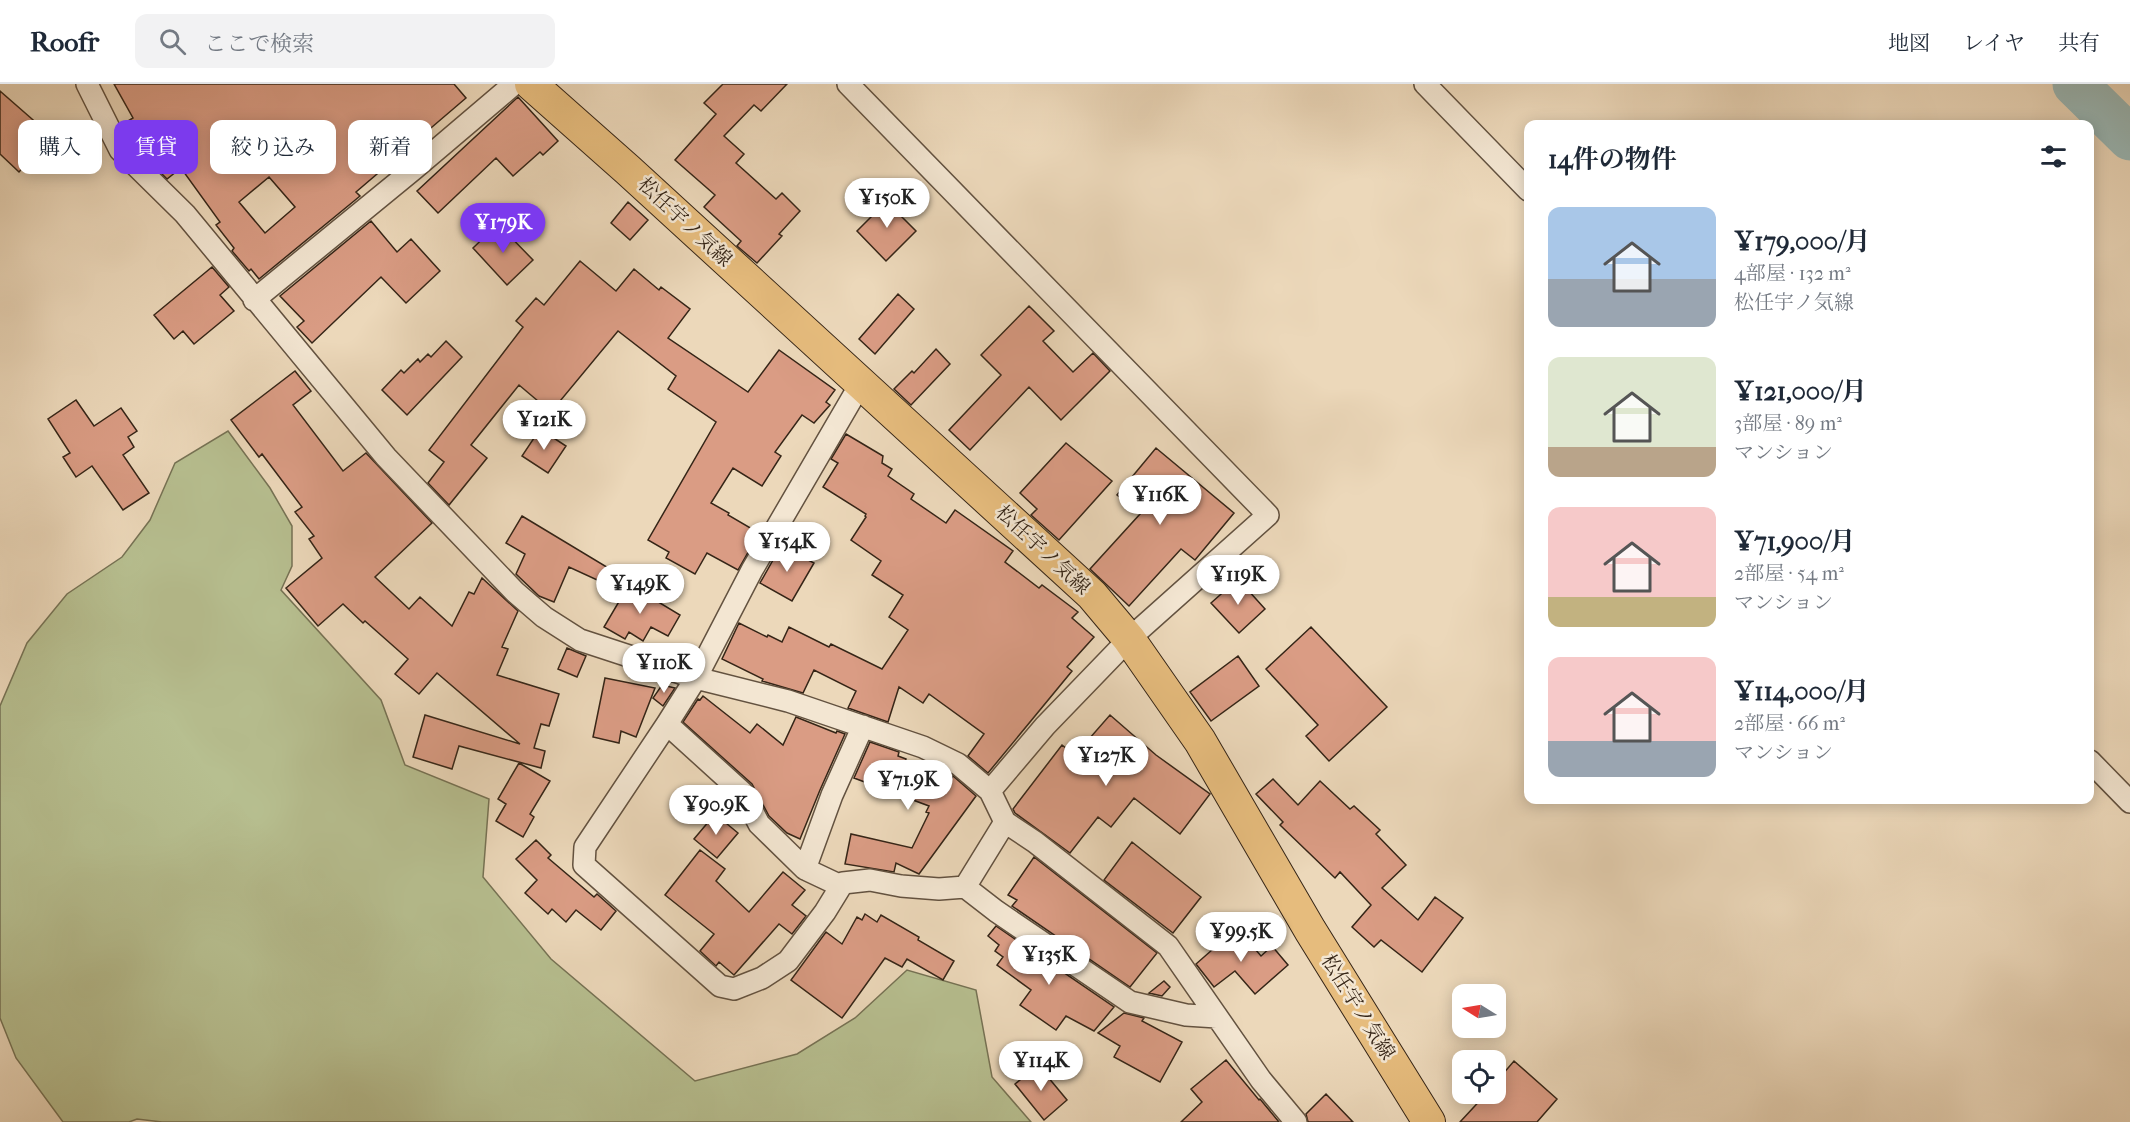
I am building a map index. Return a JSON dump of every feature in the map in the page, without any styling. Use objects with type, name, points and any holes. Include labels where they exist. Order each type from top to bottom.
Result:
[{"type":"main road","name":"松任宇ノ気線","points":[[531,84],[1092,594],[1129,639],[1200,741],[1310,930],[1429,1122]]},
{"type":"street","points":[[87,84],[120,150],[186,214],[254,300],[386,457],[515,592],[544,617],[580,640],[696,678],[788,701],[923,747],[958,764],[990,791],[1005,822],[1035,842],[1168,946],[1262,1080],[1296,1122]]},
{"type":"street","points":[[254,300],[514,84]]},
{"type":"street","points":[[848,84],[1268,515],[1129,639],[1045,726],[990,791]]},
{"type":"street","points":[[1425,84],[1524,186]]},
{"type":"street","points":[[861,383],[752,570],[696,678],[668,724],[585,847],[584,865],[720,986],[734,989],[762,978],[788,961],[843,884],[870,880],[901,886],[939,889],[965,887],[996,911],[1130,1002],[1186,1015],[1217,1017]]},
{"type":"street","points":[[668,724],[743,793],[759,824],[805,869],[841,886]]},
{"type":"street","points":[[805,869],[832,795],[862,726]]},
{"type":"street","points":[[2094,765],[2130,802]]},
{"type":"street","points":[[965,887],[1005,822]]},
{"type":"green space","points":[[228,431],[270,488],[292,526],[292,566],[281,590],[381,700],[405,765],[489,799],[483,877],[551,959],[695,1081],[797,1054],[855,1018],[907,970],[976,990],[992,1077],[1031,1122],[162,1122],[137,1119],[129,1122],[63,1122],[16,1058],[0,1018],[0,706],[27,643],[67,594],[122,557],[150,520],[175,463]]},
{"type":"building","points":[[114,84],[454,84],[466,98],[432,127],[432,120],[348,120],[348,174],[377,174],[356,192],[360,196],[259,279],[232,251],[234,248],[216,225],[220,222],[185,174],[198,174],[198,120],[130,120],[133,118]],"holes":[[[269,177],[295,207],[265,233],[239,202]]]},
{"type":"building","points":[[723,84],[787,84],[761,111],[754,105],[724,136],[744,154],[736,163],[776,199],[782,193],[800,211],[779,234],[782,236],[757,263],[737,246],[741,241],[704,207],[715,195],[675,160],[716,114],[704,103]]},
{"type":"building","points":[[0,91],[33,120],[18,120],[18,171],[0,154]]},
{"type":"building","points":[[518,97],[558,141],[543,155],[540,152],[513,176],[496,158],[438,213],[417,191]]},
{"type":"building","points":[[162,174],[173,174],[167,179]]},
{"type":"building","points":[[893,195],[908,211],[902,217],[916,231],[886,261],[857,231]]},
{"type":"building","points":[[628,202],[648,220],[630,240],[611,223]]},
{"type":"building","points":[[371,221],[397,252],[411,239],[440,271],[406,303],[381,277],[312,343],[297,327],[304,321],[280,296]]},
{"type":"building","points":[[498,224],[533,260],[507,285],[473,248]]},
{"type":"building","points":[[580,261],[616,291],[634,269],[659,290],[661,287],[690,309],[668,338],[748,392],[779,350],[835,390],[826,402],[830,405],[814,423],[802,415],[775,452],[781,456],[762,486],[733,468],[711,503],[759,533],[738,570],[707,553],[695,574],[666,558],[669,552],[648,540],[716,422],[668,389],[676,376],[618,331],[551,412],[519,385],[471,445],[487,458],[449,505],[428,483],[444,462],[429,450],[523,327],[516,321],[536,298],[544,305]]},
{"type":"building","points":[[212,267],[229,287],[220,295],[234,311],[194,344],[183,331],[174,339],[154,315]]},
{"type":"building","points":[[898,294],[914,309],[875,354],[859,339]]},
{"type":"building","points":[[1029,306],[1054,331],[1043,341],[1073,372],[1093,353],[1110,371],[1061,420],[1029,387],[970,450],[949,430],[1001,375],[981,355]]},
{"type":"building","points":[[446,341],[462,357],[407,415],[382,390],[401,370],[404,373],[418,359],[420,362],[428,354],[431,357]]},
{"type":"building","points":[[936,349],[950,364],[911,405],[894,389],[912,371],[914,373]]},
{"type":"building","points":[[295,371],[311,391],[293,405],[343,471],[366,453],[432,523],[375,577],[409,609],[420,597],[452,626],[469,592],[474,594],[482,578],[518,611],[502,647],[508,649],[497,675],[559,694],[549,726],[541,724],[534,748],[545,751],[541,768],[459,746],[452,769],[413,757],[425,715],[520,744],[437,673],[419,694],[395,674],[408,659],[343,604],[318,626],[286,588],[322,558],[309,539],[314,536],[295,512],[302,507],[262,454],[259,457],[231,420]]},
{"type":"building","points":[[76,400],[94,426],[121,408],[137,431],[128,437],[134,447],[123,455],[149,493],[123,510],[92,466],[76,477],[63,457],[70,453],[48,419]]},
{"type":"building","points":[[540,429],[566,446],[548,473],[522,456]]},
{"type":"building","points":[[846,434],[883,456],[882,463],[892,469],[888,476],[914,494],[911,499],[946,523],[955,510],[1013,551],[1005,562],[1039,588],[1042,585],[1078,612],[1072,618],[1094,637],[1067,667],[1072,671],[988,773],[968,756],[984,734],[929,694],[923,703],[899,687],[888,722],[848,708],[856,691],[814,670],[803,693],[762,681],[763,679],[722,659],[739,623],[782,642],[789,627],[882,669],[908,630],[889,617],[903,595],[872,575],[881,561],[851,540],[866,514],[823,487],[838,463],[831,459]]},
{"type":"building","points":[[1066,443],[1112,481],[1059,540],[1031,515],[1037,509],[1020,493]]},
{"type":"building","points":[[1156,448],[1234,513],[1195,560],[1181,549],[1129,606],[1090,569],[1140,514],[1117,495]]},
{"type":"building","points":[[522,516],[625,578],[619,590],[569,567],[554,602],[539,596],[516,574],[525,554],[506,543]]},
{"type":"building","points":[[781,546],[814,563],[792,601],[760,583]]},
{"type":"building","points":[[1238,579],[1265,609],[1239,633],[1211,603]]},
{"type":"building","points":[[631,581],[652,594],[650,597],[680,615],[668,636],[651,627],[643,641],[629,632],[625,639],[604,627]]},
{"type":"building","points":[[1311,627],[1387,707],[1329,761],[1306,736],[1318,725],[1266,669]]},
{"type":"building","points":[[567,648],[586,656],[577,677],[558,669]]},
{"type":"building","points":[[1238,656],[1259,686],[1211,721],[1190,692]]},
{"type":"building","points":[[605,678],[655,688],[636,737],[621,731],[619,743],[593,737]]},
{"type":"building","points":[[662,685],[675,688],[663,706],[653,698]]},
{"type":"building","points":[[703,696],[750,733],[757,724],[783,745],[796,717],[836,733],[837,731],[845,734],[800,839],[787,833],[769,816],[752,784],[683,722],[698,699],[700,700]]},
{"type":"building","points":[[1110,715],[1156,755],[1210,794],[1180,834],[1134,798],[1111,827],[1098,817],[1070,853],[1015,813],[1013,809],[1062,745],[1075,755]]},
{"type":"building","points":[[870,742],[899,752],[898,756],[906,759],[904,765],[949,782],[953,776],[976,796],[919,874],[896,863],[894,872],[845,864],[851,834],[912,848],[929,813],[926,812],[929,806],[854,778]]},
{"type":"building","points":[[519,763],[550,781],[530,814],[534,817],[523,837],[496,821],[506,804],[498,799]]},
{"type":"building","points":[[1273,779],[1298,805],[1320,781],[1350,809],[1354,806],[1380,830],[1376,834],[1406,865],[1382,888],[1418,920],[1435,897],[1463,918],[1422,972],[1381,940],[1374,947],[1352,927],[1371,905],[1340,872],[1335,878],[1280,825],[1283,822],[1256,794]]},
{"type":"building","points":[[728,797],[733,801],[740,814],[720,807]]},
{"type":"building","points":[[715,814],[738,833],[717,858],[694,839]]},
{"type":"building","points":[[536,840],[551,855],[548,858],[594,897],[597,894],[616,911],[601,930],[576,910],[566,922],[552,909],[548,914],[525,893],[537,880],[516,859]]},
{"type":"building","points":[[1132,842],[1201,897],[1173,933],[1104,880]]},
{"type":"building","points":[[700,850],[725,869],[716,881],[749,912],[783,872],[805,890],[792,905],[806,916],[792,934],[779,924],[734,975],[719,962],[716,966],[700,951],[714,934],[665,895]]},
{"type":"building","points":[[1034,857],[1157,953],[1130,987],[1012,906],[1017,900],[1008,895]]},
{"type":"building","points":[[865,914],[877,922],[881,915],[954,961],[943,980],[907,959],[902,967],[885,958],[842,1018],[791,980],[826,932],[842,944],[857,917],[862,920]]},
{"type":"building","points":[[996,926],[1114,1007],[1094,1031],[1066,1016],[1056,1030],[1020,1005],[1031,990],[997,965],[1003,957],[995,951],[999,945],[988,936]]},
{"type":"building","points":[[1237,928],[1261,956],[1272,946],[1288,965],[1255,994],[1235,971],[1214,987],[1196,964]]},
{"type":"building","points":[[1164,981],[1170,987],[1162,996],[1149,993]]},
{"type":"building","points":[[1124,1013],[1144,1018],[1142,1021],[1182,1042],[1160,1082],[1114,1057],[1120,1046],[1098,1033]]},
{"type":"building","points":[[1226,1060],[1279,1122],[1181,1122],[1202,1102],[1191,1089]]},
{"type":"building","points":[[1514,1061],[1557,1099],[1537,1122],[1460,1122],[1477,1104],[1506,1104],[1506,1070]]},
{"type":"building","points":[[1038,1065],[1067,1100],[1044,1120],[1015,1084]]},
{"type":"building","points":[[1326,1094],[1353,1122],[1308,1122],[1306,1114]]},
{"type":"waterway","points":[[2075,84],[2130,138]]}]
